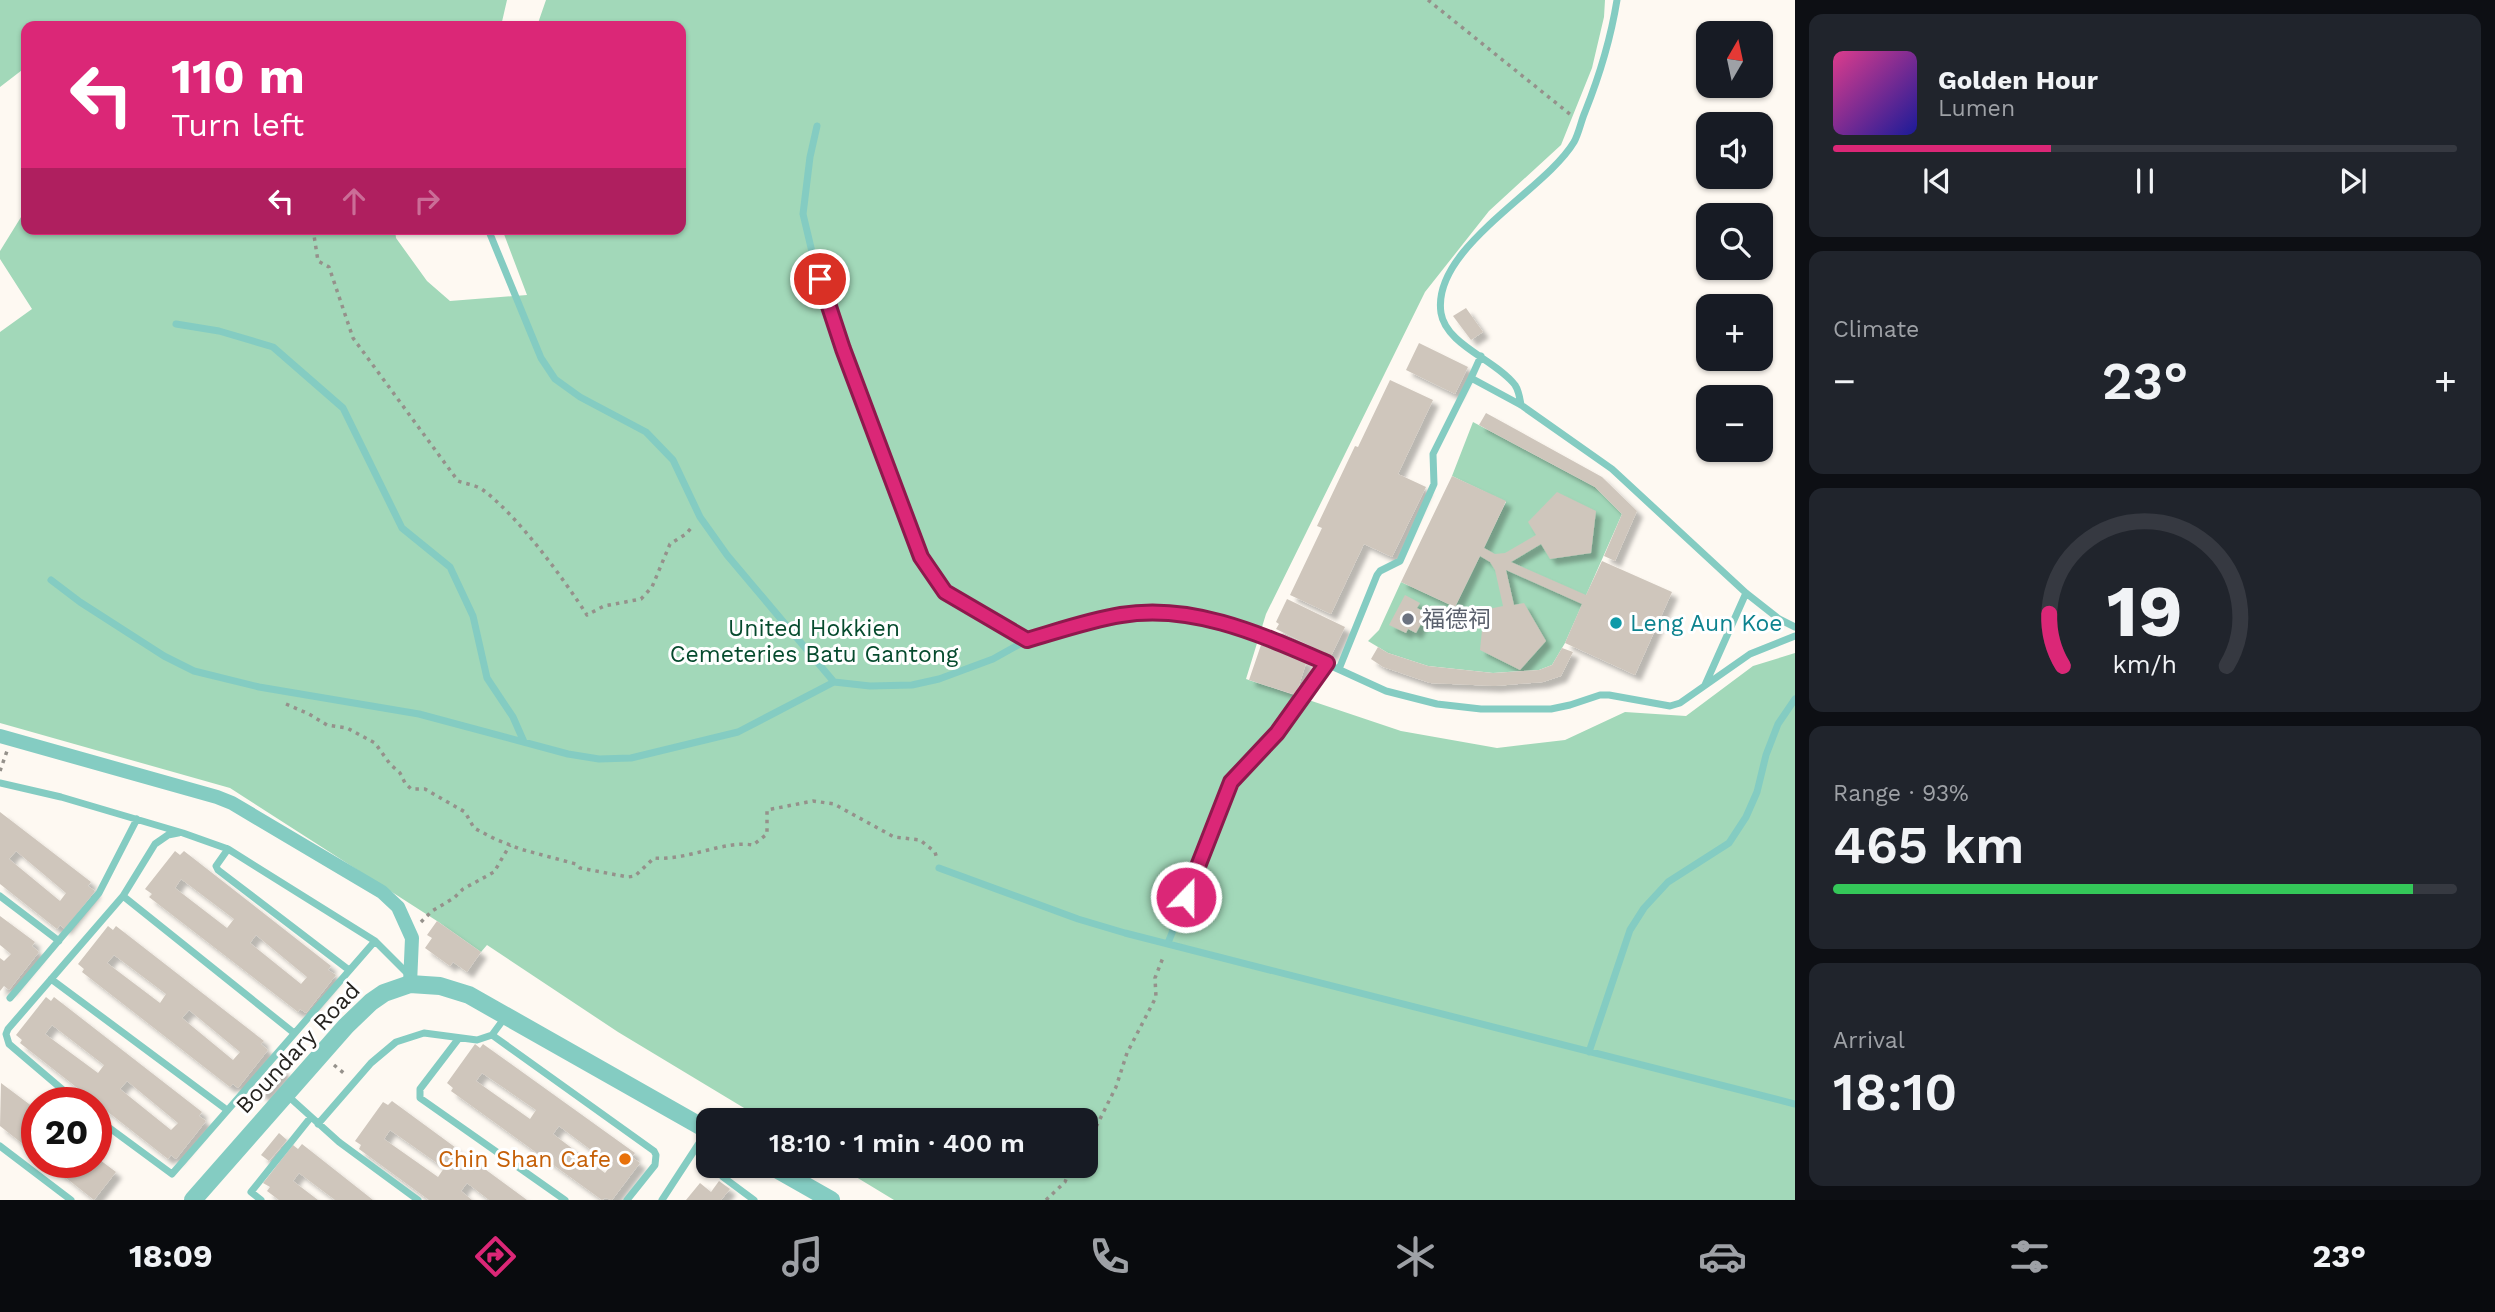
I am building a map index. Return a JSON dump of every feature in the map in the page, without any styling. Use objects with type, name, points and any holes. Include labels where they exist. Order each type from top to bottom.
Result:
[{"type":"street","points":[[0,736],[232,803],[382,892],[398,907],[413,943],[410,980]]},
{"type":"street","name":"Boundary Road","points":[[193,1200],[346,1026],[371,1002],[410,980],[455,990],[504,1014],[696,1124]]},
{"type":"street","points":[[792,1178],[831,1200]]},
{"type":"lane","points":[[1521,405],[1517,387],[1502,372],[1460,341],[1443,322],[1441,294],[1448,276],[1479,233],[1563,157],[1575,140],[1601,64],[1617,0]]},
{"type":"lane","points":[[817,126],[803,214],[813,256],[843,349],[921,557],[945,592],[1027,640]]},
{"type":"lane","points":[[490,235],[541,358],[555,379],[580,397],[646,432],[673,460],[700,517],[727,555],[834,682]]},
{"type":"lane","points":[[176,324],[219,331],[273,347],[343,408],[402,528],[450,567],[473,616],[487,678],[513,718],[524,742]]},
{"type":"lane","points":[[1339,669],[1377,575],[1380,570],[1400,561],[1434,484],[1433,454],[1481,356]]},
{"type":"lane","points":[[1471,378],[1521,405],[1612,469],[1746,593],[1779,619],[1795,627]]},
{"type":"lane","points":[[51,580],[80,602],[194,671],[259,687],[419,713],[589,757],[631,758],[738,732],[834,682],[870,686],[912,685],[939,679],[977,666],[1027,640],[1120,615],[1156,612],[1204,616],[1282,643],[1387,691],[1437,704],[1481,709],[1550,709],[1600,695],[1670,706],[1680,703],[1750,654],[1795,636]]},
{"type":"lane","points":[[1704,687],[1746,593]]},
{"type":"lane","points":[[1168,943],[1231,782],[1277,733],[1327,663]]},
{"type":"lane","points":[[1589,1052],[1630,930],[1644,908],[1668,882],[1729,843],[1746,817],[1757,792],[1766,755],[1778,724],[1795,699]]},
{"type":"lane","points":[[0,783],[61,797],[228,849],[375,941],[410,980]]},
{"type":"lane","points":[[10,998],[99,893],[137,819]]},
{"type":"lane","points":[[59,1087],[9,1044],[6,1038],[8,1029],[123,896],[155,844],[168,835],[183,833]]},
{"type":"lane","points":[[228,849],[216,866],[218,870],[349,970]]},
{"type":"lane","points":[[939,868],[1079,919],[1795,1104]]},
{"type":"lane","points":[[0,896],[59,941]]},
{"type":"lane","points":[[123,896],[294,1033]]},
{"type":"lane","points":[[112,1130],[172,1174],[375,941]]},
{"type":"lane","points":[[51,979],[227,1110]]},
{"type":"lane","points":[[318,1124],[371,1063],[396,1042],[424,1032],[477,1040],[492,1035],[504,1014]]},
{"type":"lane","points":[[492,1035],[654,1151],[654,1165],[627,1200]]},
{"type":"lane","points":[[459,1038],[420,1089],[419,1098],[565,1200]]},
{"type":"lane","points":[[286,1094],[318,1124],[418,1200]]},
{"type":"lane","points":[[261,1200],[251,1192],[310,1117]]},
{"type":"lane","points":[[0,1146],[71,1200]]},
{"type":"lane","points":[[662,1200],[696,1149]]},
{"type":"lane","points":[[724,1178],[754,1200]]},
{"type":"path","points":[[1427,0],[1581,122]]},
{"type":"path","points":[[314,235],[318,261],[329,267],[353,338],[458,481],[481,488],[503,508],[587,615],[604,606],[641,599],[652,587],[670,544],[686,534],[700,517]]},
{"type":"path","points":[[259,687],[327,725],[347,728],[375,744],[411,789],[425,789],[465,812],[474,828],[510,845],[576,864],[580,868],[628,877],[635,876],[654,858],[666,859],[696,854],[738,842],[753,845],[767,834],[767,810],[813,801],[834,804],[894,837],[920,839],[935,852],[939,868]]},
{"type":"path","points":[[410,934],[432,911],[454,898],[463,889],[494,872],[510,845]]},
{"type":"path","points":[[1098,1123],[1116,1087],[1127,1053],[1156,996],[1155,978],[1168,943]]},
{"type":"path","points":[[334,1065],[340,1070]]},
{"type":"path","points":[[1046,1200],[1066,1178]]},
{"type":"green space","points":[[0,0],[507,0],[502,21],[21,21],[21,71],[0,87]]},
{"type":"green space","name":"United Hokkien Cemeteries Batu Gantong","points":[[546,0],[1605,0],[1604,17],[1592,68],[1561,145],[1489,211],[1425,292],[1266,614],[1246,679],[1401,731],[1497,748],[1565,740],[1625,712],[1686,716],[1753,666],[1795,653],[1795,1200],[894,1200],[858,1178],[1098,1178],[1098,1108],[744,1108],[618,1032],[487,945],[481,952],[230,788],[0,723],[0,332],[32,309],[0,259],[0,251],[21,217],[21,235],[396,235],[427,281],[450,301],[527,295],[504,235],[686,235],[686,21],[539,21]]},
{"type":"green space","points":[[1473,422],[1595,487],[1622,514],[1565,643],[1552,665],[1539,670],[1493,673],[1428,666],[1388,653],[1368,641],[1379,630],[1401,582],[1455,607],[1506,502],[1452,476]]},
{"type":"building","points":[[1466,308],[1483,332],[1471,340],[1453,316]]},
{"type":"building","points":[[1419,343],[1468,367],[1455,394],[1406,370]]},
{"type":"building","points":[[1390,380],[1433,400],[1398,474],[1426,487],[1392,557],[1364,544],[1331,614],[1290,595],[1322,528],[1317,526]]},
{"type":"building","points":[[1486,413],[1602,477],[1637,511],[1615,561],[1604,556],[1622,514],[1595,487],[1479,425]]},
{"type":"building","points":[[1452,476],[1506,501],[1484,548],[1495,554],[1505,553],[1536,535],[1528,522],[1557,492],[1596,511],[1591,553],[1550,559],[1541,544],[1511,562],[1586,595],[1602,561],[1672,592],[1635,675],[1565,643],[1582,604],[1506,570],[1514,605],[1524,603],[1546,641],[1520,670],[1480,650],[1484,610],[1503,606],[1495,570],[1490,562],[1480,556],[1455,607],[1401,582]]},
{"type":"building","name":"福德祠","points":[[1405,595],[1420,603],[1417,608],[1427,613],[1416,633],[1408,629],[1406,633],[1389,625]]},
{"type":"building","points":[[1287,599],[1345,627],[1331,656],[1276,629],[1279,624],[1276,622]]},
{"type":"building","points":[[1261,645],[1307,660],[1296,695],[1249,680]]},
{"type":"building","points":[[1378,647],[1428,666],[1493,673],[1539,670],[1552,665],[1562,648],[1573,652],[1561,676],[1543,682],[1495,686],[1430,683],[1383,667],[1371,659]]},
{"type":"building","points":[[0,812],[91,882],[88,886],[95,891],[65,929],[60,925],[57,929],[0,884]],"holes":[[[16,851],[66,893],[60,901],[9,859]]]},
{"type":"building","points":[[175,851],[180,855],[184,851],[331,966],[328,970],[336,975],[306,1013],[300,1009],[298,1012],[149,897],[152,894],[145,889]],"holes":[[[181,879],[234,919],[227,928],[175,888]],[[256,935],[307,977],[301,984],[250,943]]]},
{"type":"building","points":[[0,916],[35,942],[32,946],[39,952],[9,990],[4,986],[0,991],[0,958],[4,961],[11,954],[0,945]]},
{"type":"building","points":[[437,921],[481,952],[467,972],[453,962],[450,966],[425,948],[432,938],[427,935]]},
{"type":"building","points":[[108,926],[113,930],[116,926],[264,1041],[261,1044],[268,1050],[238,1088],[233,1084],[230,1087],[82,972],[84,969],[78,964]],"holes":[[[114,955],[166,994],[160,1003],[107,963]],[[189,1010],[240,1052],[233,1060],[182,1018]]]},
{"type":"building","points":[[46,997],[51,1001],[54,997],[202,1112],[199,1116],[206,1121],[176,1159],[171,1155],[168,1159],[112,1115],[112,1087],[76,1087],[20,1043],[22,1040],[16,1035]],"holes":[[[52,1025],[104,1065],[98,1073],[45,1034]],[[127,1081],[178,1123],[171,1130],[120,1089]]]},
{"type":"building","points":[[475,1044],[480,1048],[483,1044],[635,1153],[632,1157],[640,1163],[612,1200],[602,1200],[451,1091],[453,1088],[447,1083]],"holes":[[[482,1073],[536,1110],[530,1119],[476,1081]],[[559,1126],[611,1165],[605,1173],[553,1134]]]},
{"type":"building","points":[[278,1065],[285,1072],[264,1096],[256,1089]]},
{"type":"building","points":[[1,1083],[21,1098],[21,1142],[0,1126]]},
{"type":"building","points":[[392,1101],[527,1200],[489,1200],[467,1183],[461,1191],[472,1200],[429,1200],[359,1149],[361,1145],[355,1141],[383,1102],[388,1105]],"holes":[[[390,1130],[444,1168],[438,1177],[384,1139]]]},
{"type":"building","points":[[279,1133],[287,1140],[269,1161],[261,1155]]},
{"type":"building","points":[[302,1144],[373,1200],[335,1200],[299,1173],[293,1181],[318,1200],[279,1200],[267,1191],[270,1187],[263,1183],[293,1145],[298,1149]]},
{"type":"building","points":[[66,1178],[111,1178],[94,1200]]},
{"type":"building","points":[[719,1181],[730,1189],[721,1200],[686,1200],[700,1183],[711,1192]]},
{"type":"place","name":"福德祠","points":[[1408,619]]},
{"type":"place","name":"Leng Aun Koe","points":[[1616,623]]},
{"type":"place","name":"Chin Shan Cafe","points":[[625,1159]]},
{"type":"route","points":[[820,279],[843,349],[921,557],[945,592],[1027,640],[1120,615],[1156,612],[1204,616],[1282,643],[1327,663],[1277,733],[1231,782],[1186,897]]}]
